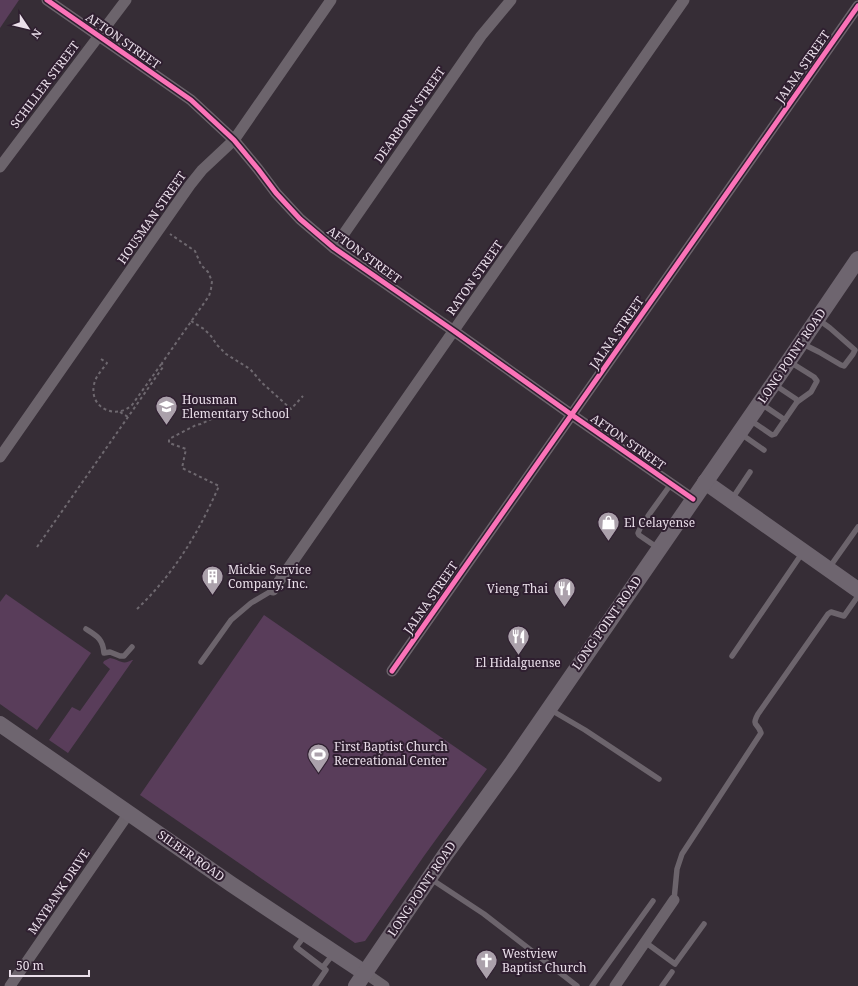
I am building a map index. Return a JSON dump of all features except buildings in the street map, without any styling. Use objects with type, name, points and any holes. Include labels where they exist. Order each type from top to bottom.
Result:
[{"type":"main road","name":"LONG POINT ROAD","points":[[360,980],[429,878],[511,764],[817,319],[856,267]]},
{"type":"main road","points":[[705,482],[858,590]]},
{"type":"main road","name":"SILBER ROAD","points":[[0,724],[231,884],[334,953],[360,980]]},
{"type":"street","name":"AFTON STREET","points":[[48,0],[191,100],[234,140],[276,193],[300,219],[334,248],[693,499]]},
{"type":"street","name":"SCHILLER STREET","points":[[0,167],[126,0]]},
{"type":"street","name":"HOUSMAN STREET","points":[[0,457],[190,185],[202,170],[234,140],[331,0]]},
{"type":"street","name":"DEARBORN STREET","points":[[334,248],[481,36],[511,0]]},
{"type":"street","name":"RATON STREET","points":[[273,590],[684,0]]},
{"type":"street","name":"JALNA STREET","points":[[392,671],[858,6]]},
{"type":"street","name":"MAYBANK DRIVE","points":[[10,986],[129,813]]},
{"type":"street","points":[[615,986],[674,900]]},
{"type":"street","name":"SILBER ROAD","points":[[360,980],[384,986]]},
{"type":"lane","points":[[801,343],[841,366],[844,366],[853,354],[855,350],[830,328],[817,319]]},
{"type":"lane","points":[[749,418],[772,435],[775,434],[797,402],[811,392],[816,381],[814,377],[788,361]]},
{"type":"lane","points":[[773,384],[796,399],[797,402]]},
{"type":"lane","points":[[760,403],[785,420]]},
{"type":"lane","points":[[739,433],[764,450]]},
{"type":"lane","points":[[731,501],[750,472]]},
{"type":"lane","points":[[648,516],[671,484]]},
{"type":"lane","points":[[642,524],[638,533],[639,535],[659,548]]},
{"type":"lane","points":[[828,570],[858,527]]},
{"type":"lane","points":[[732,656],[803,552]]},
{"type":"lane","points":[[201,662],[231,620],[251,603],[273,590]]},
{"type":"lane","points":[[674,900],[678,869],[682,854],[761,733],[755,724],[758,714],[828,614],[831,612],[844,616],[858,596]]},
{"type":"lane","points":[[86,629],[98,636],[102,642],[104,653],[110,652],[124,656],[132,647]]},
{"type":"lane","points":[[549,708],[660,779]]},
{"type":"lane","points":[[429,878],[484,914],[577,986]]},
{"type":"lane","points":[[592,986],[653,901]]},
{"type":"lane","points":[[645,942],[675,964],[704,924]]},
{"type":"lane","points":[[306,934],[296,947],[326,970],[315,986]]},
{"type":"lane","points":[[323,967],[334,953]]},
{"type":"lane","points":[[662,986],[672,972]]},
{"type":"path","points":[[101,359],[106,363],[94,383],[93,391],[95,398],[103,408],[120,412],[126,410],[162,363],[209,296],[212,281],[208,272],[201,265],[195,251],[170,234]]},
{"type":"path","points":[[191,321],[204,329],[226,354],[250,369],[261,382],[291,409],[303,396]]},
{"type":"path","points":[[37,547],[163,367],[162,363]]},
{"type":"path","points":[[120,412],[128,417]]},
{"type":"path","points":[[137,609],[154,593],[191,541],[207,514],[219,486],[182,468],[186,449],[169,443],[169,439],[222,414]]},
{"type":"shaded area","points":[[0,0],[19,0],[0,28]]},
{"type":"shaded area","points":[[6,594],[91,653],[37,730],[0,704],[0,602]]},
{"type":"shaded area","name":"First Baptist Church Recreational Center","points":[[264,615],[487,769],[365,941],[355,943],[140,795]]},
{"type":"shaded area","points":[[110,658],[123,662],[133,660],[68,753],[49,740],[72,707],[80,711],[110,669],[103,663]]},
{"type":"cycle path","points":[[47,0],[191,100],[234,140],[276,193],[300,219],[334,248],[693,499]]},
{"type":"cycle path","points":[[392,671],[858,6]]},
{"type":"place","name":"Housman Elementary School","points":[[167,426]]},
{"type":"place","name":"El Celayense","points":[[609,542]]},
{"type":"place","name":"Mickie Service Company, Inc.","points":[[212,596]]},
{"type":"place","name":"Vieng Thai","points":[[564,608]]},
{"type":"place","name":"El Hidalguense","points":[[518,656]]},
{"type":"place","name":"First Baptist Church Recreational Center","points":[[319,774]]},
{"type":"place","name":"Westview Baptist Church","points":[[486,980]]}]
